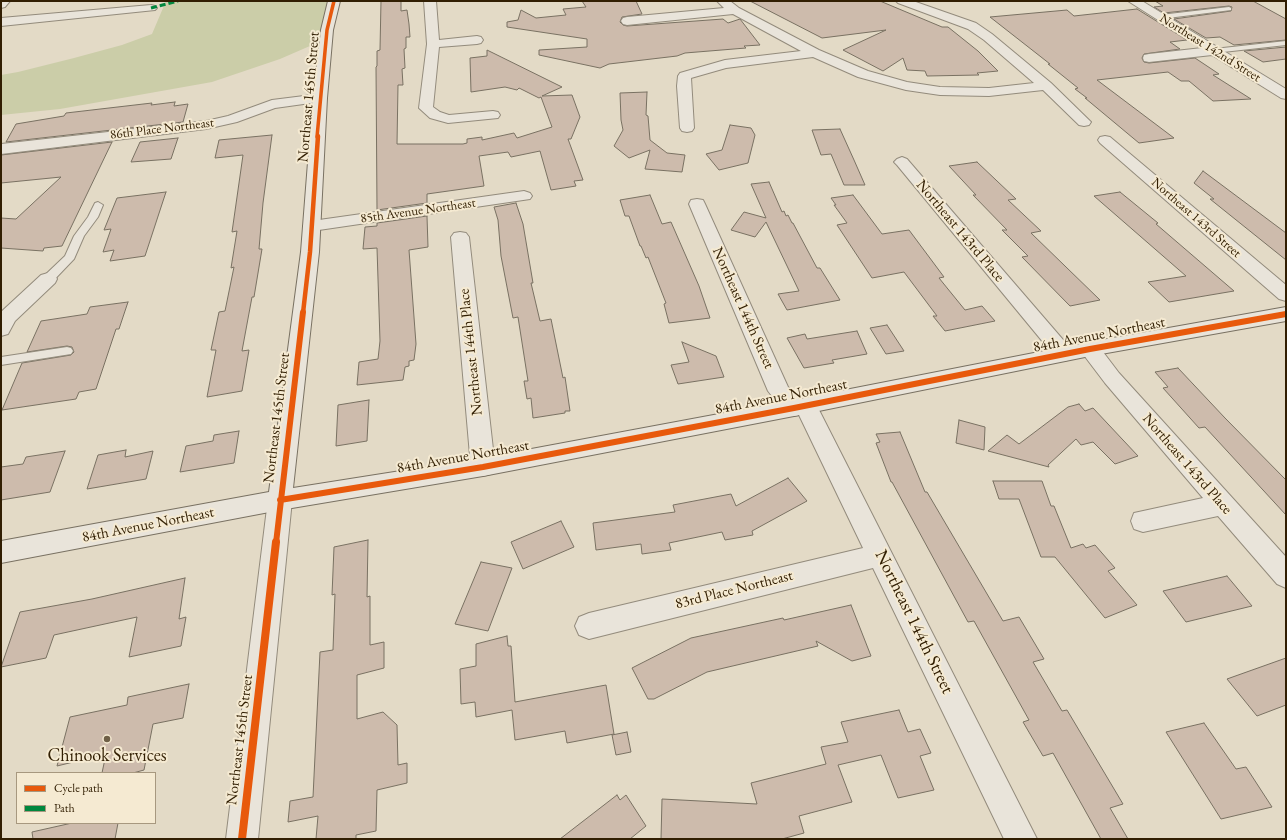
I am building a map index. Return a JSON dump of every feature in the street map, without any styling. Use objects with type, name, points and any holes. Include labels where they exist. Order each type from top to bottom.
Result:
[{"type":"street","points":[[1,4],[4,1]]},
{"type":"street","points":[[66,16],[77,1]]},
{"type":"street","name":"Northeast 145th Street","points":[[242,839],[312,226],[320,98],[327,30],[334,1]]},
{"type":"street","points":[[430,1],[433,44],[426,108],[435,115],[448,119],[493,115]]},
{"type":"street","points":[[723,1],[735,10],[814,53],[863,74],[906,86],[940,91],[989,92],[1046,86]]},
{"type":"street","points":[[902,1],[920,3],[972,26],[988,37],[1046,86],[1084,122]]},
{"type":"street","name":"Northeast 142nd Street","points":[[1134,1],[1285,94]]},
{"type":"street","points":[[1,22],[151,8]]},
{"type":"street","points":[[627,21],[735,10]]},
{"type":"street","points":[[433,44],[477,40]]},
{"type":"street","points":[[1149,58],[1214,51]]},
{"type":"street","points":[[687,128],[684,86],[685,76],[725,64],[814,53]]},
{"type":"street","name":"86th Place Northeast","points":[[1,148],[206,125],[232,119],[272,104],[320,98]]},
{"type":"street","name":"Northeast 143rd Street","points":[[1105,140],[1286,295]]},
{"type":"street","name":"Northeast 143rd Place","points":[[902,162],[1064,354]]},
{"type":"street","name":"85th Avenue Northeast","points":[[312,226],[524,196]]},
{"type":"street","name":"Northeast 144th Street","points":[[697,204],[779,391],[800,407],[880,555],[1022,839]]},
{"type":"street","name":"Northeast 144th Place","points":[[460,237],[483,467]]},
{"type":"street","points":[[1,329],[7,317],[48,279]]},
{"type":"street","name":"84th Avenue Northeast","points":[[1,552],[280,500],[483,467],[800,407],[1090,349],[1286,314]]},
{"type":"street","name":"Northeast 143rd Place","points":[[1090,349],[1112,378],[1222,505],[1286,576]]},
{"type":"street","points":[[1143,521],[1222,505]]},
{"type":"street","name":"83rd Place Northeast","points":[[588,626],[880,555]]},
{"type":"lane","points":[[1160,17],[1229,9]]},
{"type":"lane","points":[[1214,51],[1286,44]]},
{"type":"lane","points":[[48,279],[70,257],[79,236],[94,216],[98,205]]},
{"type":"lane","points":[[1,361],[68,351]]},
{"type":"green space","points":[[166,1],[333,1],[326,39],[280,59],[212,82],[60,109],[1,115],[1,75],[122,45],[152,34]]},
{"type":"building","points":[[381,1],[401,1],[401,11],[407,10],[409,24],[410,37],[406,37],[406,48],[404,49],[405,68],[402,69],[403,85],[398,85],[397,144],[463,144],[467,143],[467,139],[482,137],[482,140],[514,133],[517,138],[552,127],[541,97],[539,98],[519,88],[517,90],[505,87],[471,92],[470,58],[487,56],[487,50],[562,87],[542,96],[572,95],[580,117],[571,139],[568,139],[583,180],[574,181],[576,186],[551,190],[540,151],[511,157],[508,152],[479,156],[484,186],[427,194],[427,203],[377,210],[376,67],[377,51],[380,50]]},
{"type":"building","points":[[582,1],[636,1],[642,14],[622,17],[620,22],[627,26],[723,19],[728,23],[740,19],[760,45],[744,46],[746,48],[685,53],[677,56],[609,64],[600,68],[539,55],[539,50],[587,47],[587,39],[507,27],[507,22],[518,20],[521,10],[536,18],[566,15],[563,9],[586,7]]},
{"type":"building","points":[[750,1],[880,1],[942,27],[948,27],[978,51],[998,71],[977,73],[979,75],[927,76],[925,71],[907,70],[903,58],[883,71],[843,50],[886,30],[822,38]]},
{"type":"building","points":[[1155,1],[1253,1],[1286,19],[1286,40],[1234,45],[1220,37],[1206,38],[1174,19],[1231,11],[1232,7],[1229,6],[1164,13],[1154,7],[1163,6]]},
{"type":"building","points":[[1137,9],[1187,40],[1170,42],[1180,49],[1144,54],[1142,58],[1144,62],[1149,63],[1195,58],[1219,74],[1213,75],[1251,99],[1213,101],[1189,81],[1181,81],[1168,72],[1097,80],[1174,138],[1139,143],[1085,98],[1087,98],[1075,89],[1078,88],[1048,64],[1050,64],[990,17],[1067,10],[1074,16]]},
{"type":"building","points":[[1286,47],[1286,59],[1263,62],[1244,51]]},
{"type":"building","points":[[647,92],[646,115],[648,116],[650,140],[667,153],[685,155],[682,172],[645,169],[650,150],[629,158],[614,146],[623,130],[620,93]]},
{"type":"building","points":[[175,102],[174,106],[188,104],[183,122],[6,142],[16,124],[64,116],[66,113],[152,103],[151,105]]},
{"type":"building","points":[[730,125],[751,128],[755,135],[748,163],[719,170],[706,154],[722,150]]},
{"type":"building","points":[[840,129],[865,185],[844,185],[831,154],[821,155],[812,130]]},
{"type":"building","points":[[272,135],[263,203],[259,249],[262,249],[254,297],[252,297],[242,351],[249,350],[242,391],[207,397],[216,350],[211,350],[219,312],[225,311],[234,267],[231,268],[237,231],[232,232],[243,155],[215,158],[219,140]]},
{"type":"building","points":[[178,138],[171,159],[131,162],[140,142]]},
{"type":"building","points":[[112,142],[62,246],[44,248],[43,251],[1,248],[1,218],[16,219],[61,177],[1,183],[1,155]]},
{"type":"building","points":[[977,162],[1016,199],[1008,200],[1041,231],[1031,233],[1100,300],[1070,306],[1022,257],[1028,256],[1002,230],[1007,230],[973,195],[976,195],[949,166]]},
{"type":"building","points":[[1203,171],[1286,233],[1286,260],[1210,199],[1214,199],[1194,183]]},
{"type":"building","points":[[769,182],[782,212],[784,211],[786,216],[788,215],[817,268],[820,268],[840,300],[787,310],[778,294],[799,291],[766,222],[755,237],[731,230],[744,212],[766,218],[751,184]]},
{"type":"building","points":[[166,192],[145,256],[110,261],[114,250],[103,252],[111,229],[104,230],[117,198]]},
{"type":"building","points":[[1120,192],[1158,223],[1156,224],[1234,291],[1169,302],[1148,282],[1186,276],[1094,196]]},
{"type":"building","points":[[650,195],[662,224],[671,222],[699,286],[710,318],[669,323],[664,304],[666,303],[648,257],[646,258],[640,246],[629,216],[625,216],[620,200]]},
{"type":"building","points":[[853,195],[882,234],[909,230],[944,277],[939,278],[965,310],[982,306],[995,321],[945,331],[933,316],[937,316],[904,272],[872,278],[837,225],[847,223],[834,205],[836,205],[831,198]]},
{"type":"building","points":[[516,203],[523,224],[533,283],[531,283],[540,321],[551,319],[563,378],[565,377],[570,411],[533,418],[531,398],[527,399],[524,381],[528,381],[518,317],[513,318],[501,256],[498,220],[494,207]]},
{"type":"building","points":[[427,216],[428,247],[409,250],[416,344],[414,360],[409,361],[409,366],[405,367],[403,380],[357,385],[359,362],[378,359],[380,341],[377,248],[363,249],[365,227],[377,226],[377,223]]},
{"type":"building","points":[[128,302],[119,329],[116,329],[96,389],[79,392],[76,399],[2,410],[22,363],[71,355],[74,352],[72,347],[67,346],[27,352],[41,321],[87,314],[90,307]]},
{"type":"building","points":[[887,325],[904,351],[886,354],[870,328]]},
{"type":"building","points":[[857,331],[867,354],[832,360],[834,363],[804,368],[787,338],[805,334],[807,339]]},
{"type":"building","points":[[682,342],[716,356],[724,377],[678,384],[671,365],[689,362]]},
{"type":"building","points":[[1178,368],[1286,480],[1286,515],[1205,427],[1199,428],[1163,388],[1168,387],[1155,372]]},
{"type":"building","points":[[369,400],[367,441],[336,446],[338,405]]},
{"type":"building","points":[[1079,404],[1085,411],[1093,408],[1138,456],[1115,464],[1093,442],[1081,445],[1076,439],[1048,465],[1049,467],[988,451],[1007,435],[1019,444],[1068,407]]},
{"type":"building","points":[[959,420],[985,427],[984,450],[956,443]]},
{"type":"building","points":[[239,431],[234,463],[180,472],[186,446],[213,441],[214,435]]},
{"type":"building","points":[[900,432],[925,492],[927,492],[1003,621],[1019,617],[1044,659],[1033,662],[1062,711],[1067,710],[1123,804],[1110,808],[1128,839],[1101,839],[1053,753],[1043,756],[1023,722],[1029,720],[974,621],[968,622],[891,482],[876,443],[880,442],[876,434]]},
{"type":"building","points":[[126,450],[125,457],[153,451],[146,479],[87,489],[98,455]]},
{"type":"building","points":[[65,451],[50,492],[1,500],[1,467],[23,464],[26,457]]},
{"type":"building","points":[[788,478],[807,501],[752,531],[753,535],[725,540],[722,532],[669,543],[671,550],[642,554],[641,544],[596,550],[593,523],[675,512],[673,505],[731,494],[736,506]]},
{"type":"building","points":[[993,481],[1042,481],[1051,506],[1054,506],[1071,548],[1083,544],[1086,548],[1095,545],[1115,568],[1108,571],[1137,605],[1105,618],[1055,557],[1041,557],[1019,499],[999,499]]},
{"type":"building","points":[[561,521],[574,547],[523,569],[511,542]]},
{"type":"building","points":[[368,540],[367,597],[370,596],[370,645],[384,642],[384,668],[357,675],[357,719],[383,712],[397,725],[398,765],[407,763],[407,783],[377,790],[376,831],[356,835],[356,839],[316,839],[318,816],[288,822],[290,801],[313,797],[320,652],[333,650],[335,594],[332,595],[334,547]]},
{"type":"building","points":[[481,562],[512,568],[488,631],[455,624]]},
{"type":"building","points":[[1227,576],[1252,606],[1186,622],[1163,591]]},
{"type":"building","points":[[185,578],[179,619],[186,617],[181,646],[129,657],[137,617],[54,635],[46,658],[1,667],[20,612],[92,599]]},
{"type":"building","points":[[851,605],[871,656],[852,661],[816,641],[818,646],[707,672],[654,699],[648,699],[632,668],[691,638]]},
{"type":"building","points":[[507,636],[508,646],[511,646],[515,702],[606,685],[614,734],[567,743],[565,731],[515,740],[512,710],[476,717],[475,702],[461,704],[460,669],[476,666],[476,644]]},
{"type":"building","points":[[1286,658],[1286,705],[1257,716],[1227,679]]},
{"type":"building","name":"Chinook Services","points":[[189,684],[183,718],[153,724],[144,770],[137,772],[102,772],[106,754],[57,766],[70,717],[127,705],[128,697]]},
{"type":"building","points":[[899,710],[908,732],[920,729],[931,753],[920,756],[934,790],[898,798],[881,755],[838,765],[852,802],[799,816],[804,833],[782,839],[661,839],[662,799],[757,804],[751,783],[826,764],[821,747],[848,742],[841,722]]},
{"type":"building","points":[[1204,723],[1236,769],[1246,767],[1272,807],[1221,819],[1166,732]]},
{"type":"building","points":[[627,732],[631,752],[616,755],[612,735]]},
{"type":"building","points":[[617,795],[620,800],[626,795],[646,826],[630,839],[560,839]]},
{"type":"building","points":[[68,824],[118,824],[115,839],[33,839],[32,832]]},
{"type":"marked path","points":[[151,8],[178,1]]},
{"type":"cycle path","points":[[242,839],[310,252],[320,98],[327,30],[334,1]]},
{"type":"cycle path","points":[[280,500],[483,467],[794,408],[1090,349],[1286,314]]},
{"type":"place","name":"Chinook Services","points":[[107,739]]}]
